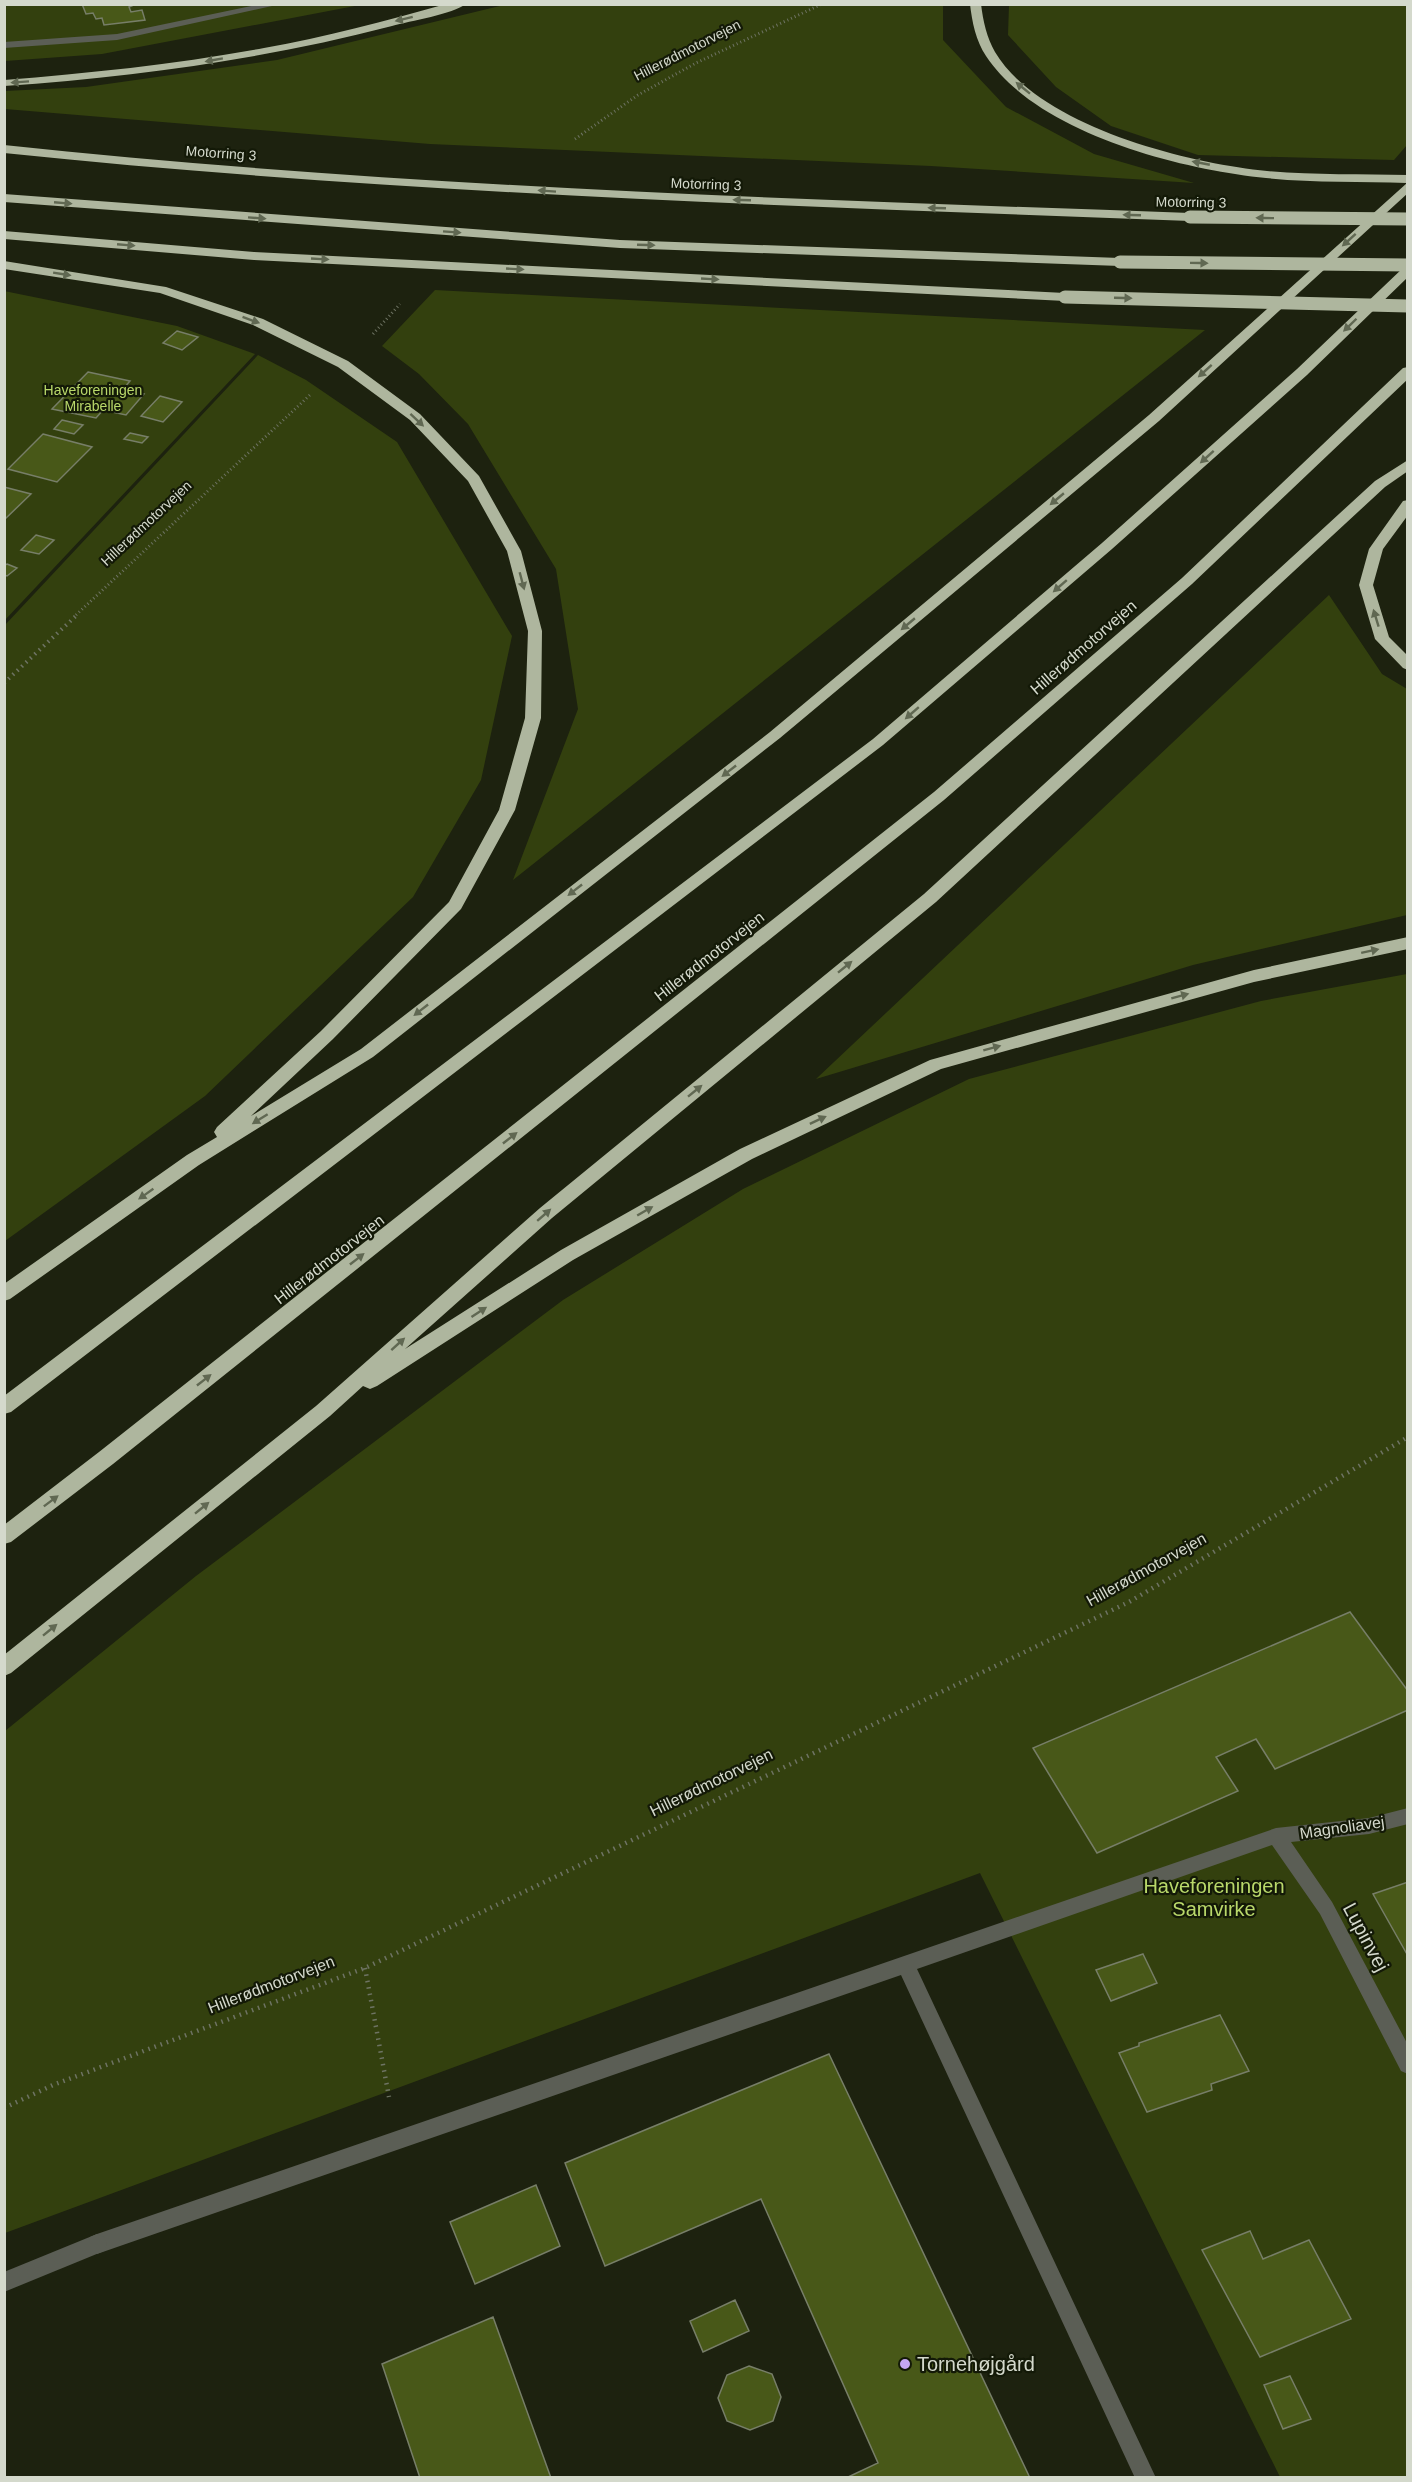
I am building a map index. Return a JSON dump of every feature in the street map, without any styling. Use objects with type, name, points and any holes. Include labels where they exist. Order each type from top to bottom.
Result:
[{"type":"highway","points":[[4,83],[88,78],[204,62],[302,44],[461,4]]},
{"type":"highway","points":[[975,4],[978,28],[993,57],[1020,87],[1063,117],[1116,140],[1181,159],[1258,174],[1407,179]]},
{"type":"highway","name":"Motorring 3","points":[[4,149],[130,162],[627,196],[1190,217],[1407,219]]},
{"type":"highway","points":[[4,1294],[193,1160],[367,1053],[775,735],[1154,418],[1407,186]]},
{"type":"highway","points":[[4,198],[620,244],[1120,262],[1407,265]]},
{"type":"highway","points":[[4,235],[254,256],[1065,297],[1407,306]]},
{"type":"highway","points":[[4,265],[162,290],[258,322],[343,364],[415,417],[474,480],[514,551],[535,631],[533,718],[507,810],[455,904],[327,1035],[193,1160]]},
{"type":"highway","points":[[4,1407],[878,742],[1107,546],[1275,396],[1407,270]]},
{"type":"highway","name":"Hillerødmotorvejen","points":[[4,1536],[106,1458],[939,796],[1187,581],[1407,371]]},
{"type":"highway","points":[[4,1667],[323,1411],[546,1213],[930,898],[1380,484],[1407,464]]},
{"type":"highway","points":[[1407,504],[1376,549],[1366,585],[1382,639],[1407,665]]},
{"type":"highway","points":[[323,1411],[567,1255],[736,1160],[936,1064],[1254,976],[1407,943]]},
{"type":"street","points":[[4,45],[117,37],[277,4]]},
{"type":"street","name":"Magnoliavej","points":[[4,2282],[97,2244],[1276,1836],[1369,1826],[1407,1816]]},
{"type":"street","name":"Lupinvej","points":[[1276,1836],[1326,1908],[1407,2065]]},
{"type":"street","points":[[905,1964],[1146,2478]]},
{"type":"path","name":"Hillerødmotorvejen","points":[[575,139],[638,95],[696,63],[822,4]]},
{"type":"path","points":[[373,334],[406,297]]},
{"type":"path","name":"Hillerødmotorvejen","points":[[4,683],[314,391]]},
{"type":"path","name":"Hillerødmotorvejen","points":[[4,2108],[53,2085],[365,1968],[1129,1602],[1407,1437]]},
{"type":"path","points":[[365,1968],[397,2141]]},
{"type":"green space","points":[[508,4],[943,5],[943,40],[1006,107],[1094,154],[1194,183],[931,166],[430,144],[5,109],[5,91],[86,87],[277,60]]},
{"type":"green space","points":[[5,5],[360,5],[102,54],[5,61]]},
{"type":"green space","points":[[1009,5],[1407,5],[1407,145],[1394,160],[1198,155],[1111,126],[1056,87],[1008,35]]},
{"type":"green space","points":[[435,290],[1205,330],[513,880],[578,709],[556,569],[468,424],[419,374],[382,346]]},
{"type":"green space","name":"Haveforeningen Mirabelle","points":[[4,291],[177,326],[255,354],[5,620]]},
{"type":"green space","points":[[258,355],[306,380],[397,442],[512,636],[481,780],[413,897],[205,1096],[5,1241],[5,625]]},
{"type":"green space","points":[[1329,595],[1382,674],[1407,689],[1407,915],[1193,965],[816,1079]]},
{"type":"green space","name":"Haveforeningen Samvirke","points":[[1407,974],[1407,2477],[1280,2477],[980,1873],[5,2233],[5,1731],[196,1576],[563,1300],[743,1189],[969,1079],[1261,1001]]},
{"type":"building","points":[[82,4],[136,4],[129,7],[131,12],[142,10],[145,20],[104,25],[102,18],[96,19],[93,13],[86,14]]},
{"type":"building","points":[[177,331],[198,337],[182,350],[163,343]]},
{"type":"building","points":[[88,372],[130,381],[123,389],[144,394],[126,415],[103,410],[96,418],[52,409]]},
{"type":"building","points":[[160,396],[182,402],[163,422],[141,416]]},
{"type":"building","points":[[62,420],[83,425],[74,434],[54,429]]},
{"type":"building","points":[[130,433],[148,437],[142,443],[124,439]]},
{"type":"building","points":[[43,434],[92,447],[57,482],[8,469]]},
{"type":"building","points":[[4,487],[31,494],[4,520]]},
{"type":"building","points":[[36,535],[54,540],[39,554],[21,550]]},
{"type":"building","points":[[7,564],[17,568],[7,576],[4,575],[4,566]]},
{"type":"building","points":[[1350,1612],[1408,1691],[1408,1710],[1275,1769],[1256,1739],[1216,1757],[1238,1791],[1097,1853],[1033,1748]]},
{"type":"building","points":[[1408,1882],[1408,1956],[1373,1894]]},
{"type":"building","points":[[1143,1954],[1157,1983],[1111,2001],[1096,1970]]},
{"type":"building","points":[[1220,2015],[1249,2071],[1211,2084],[1212,2090],[1147,2112],[1119,2053],[1139,2046],[1139,2043]]},
{"type":"building","name":"Tornehøjgård","points":[[829,2054],[1030,2478],[846,2478],[878,2463],[761,2199],[605,2266],[565,2163]]},
{"type":"building","points":[[536,2185],[560,2246],[475,2284],[450,2222]]},
{"type":"building","points":[[1250,2231],[1263,2259],[1309,2240],[1351,2319],[1260,2357],[1202,2250]]},
{"type":"building","points":[[735,2300],[749,2331],[703,2352],[690,2321]]},
{"type":"building","points":[[493,2317],[551,2478],[420,2478],[382,2364]]},
{"type":"building","points":[[749,2366],[772,2374],[781,2397],[773,2421],[750,2430],[727,2421],[718,2398],[727,2375]]},
{"type":"building","points":[[1290,2376],[1311,2419],[1283,2429],[1264,2385]]},
{"type":"place","name":"Tornehøjgård","points":[[905,2364]]}]
